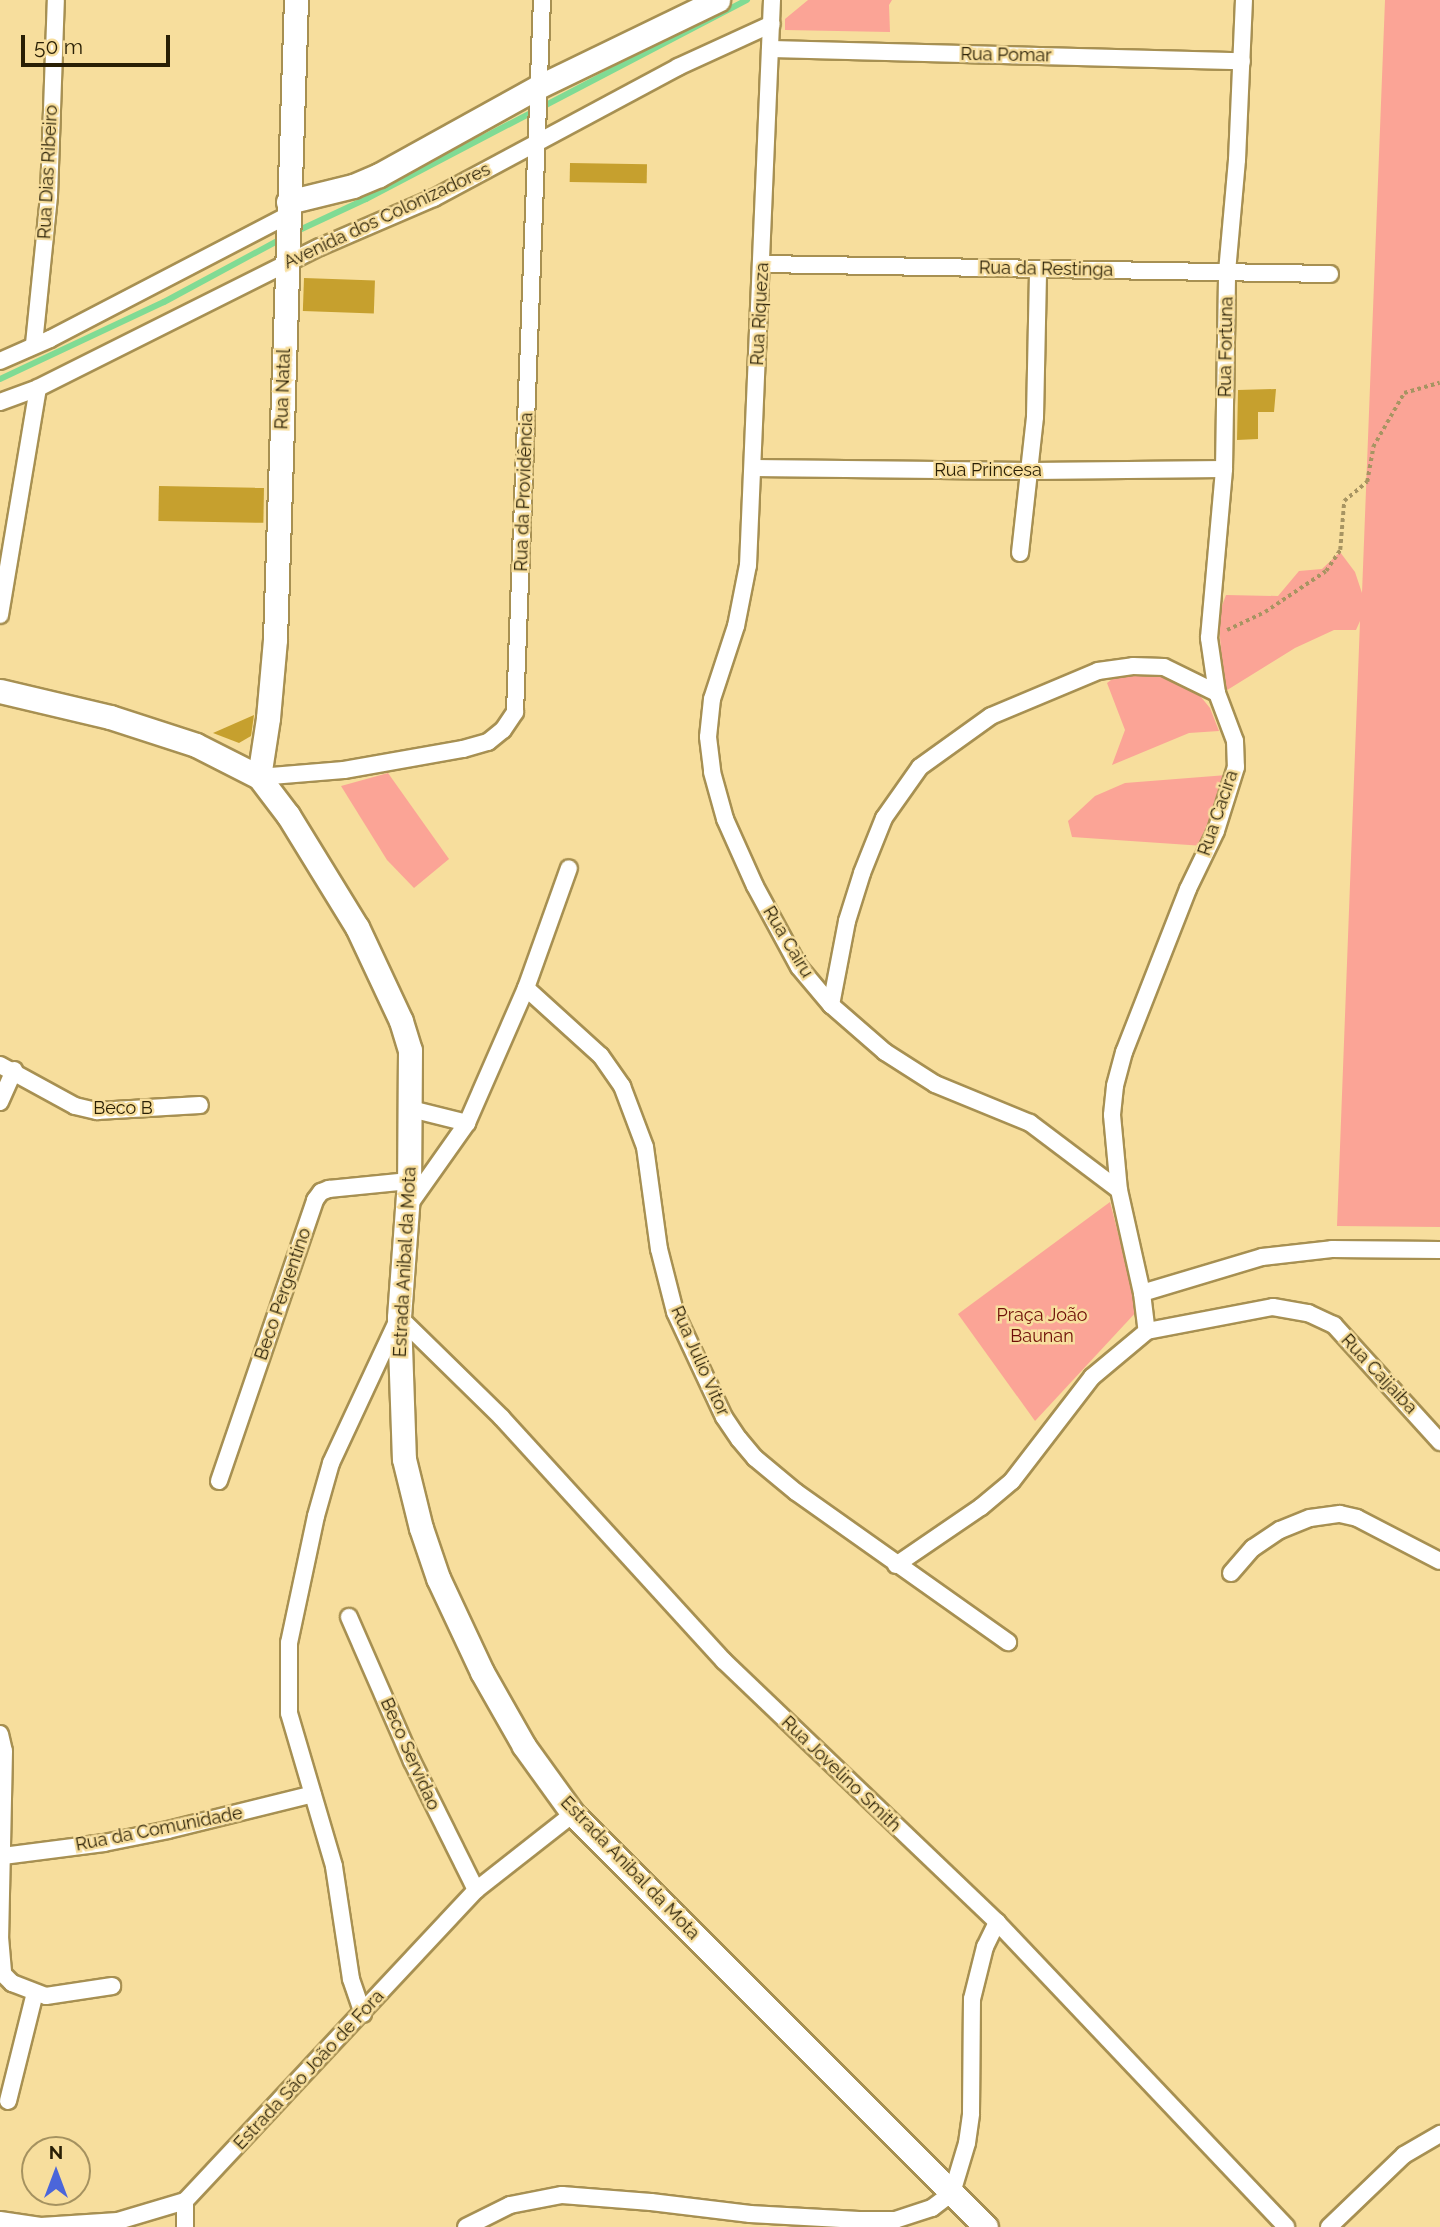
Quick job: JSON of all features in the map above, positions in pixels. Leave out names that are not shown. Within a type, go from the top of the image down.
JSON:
[{"type":"street","name":"Rua Dias Ribeiro","points":[[34,344],[49,196],[55,0]]},
{"type":"street","name":"Rua Natal","points":[[259,777],[268,718],[275,639],[296,0]]},
{"type":"street","name":"Rua da Providência","points":[[259,777],[344,770],[463,749],[488,742],[503,730],[515,712],[542,0]]},
{"type":"street","points":[[0,361],[288,213],[379,175],[718,0]]},
{"type":"street","name":"Rua Riqueza","points":[[736,626],[748,565],[772,0]]},
{"type":"street","name":"Rua Fortuna","points":[[1217,693],[1209,639],[1224,469],[1227,272],[1244,0]]},
{"type":"street","name":"Avenida dos Colonizadores","points":[[0,401],[38,388],[287,258],[434,198],[536,137],[772,24]]},
{"type":"street","name":"Rua Pomar","points":[[770,49],[1242,61]]},
{"type":"street","name":"Rua da Restinga","points":[[762,264],[1330,274]]},
{"type":"street","points":[[1020,553],[1031,471],[1038,268]]},
{"type":"street","points":[[0,615],[38,388]]},
{"type":"street","name":"Rua Princesa","points":[[752,468],[1031,471],[1224,469]]},
{"type":"street","name":"Rua Cairu","points":[[736,626],[712,699],[708,737],[712,772],[725,819],[755,886],[799,967],[831,1005],[886,1052],[934,1084],[1030,1123],[1119,1190]]},
{"type":"street","points":[[831,1005],[847,921],[862,873],[884,818],[920,767],[991,716],[1098,671],[1133,666],[1164,667],[1217,693]]},
{"type":"street","name":"Estrada Anibal da Mota","points":[[0,691],[110,718],[196,745],[259,777],[288,815],[357,927],[401,1021],[410,1050],[409,1181],[399,1317],[404,1458],[421,1528],[438,1578],[498,1703],[524,1746],[573,1814],[986,2227]]},
{"type":"street","name":"Rua Cacira","points":[[1147,1331],[1142,1293],[1119,1190],[1112,1115],[1121,1063],[1188,889],[1216,831],[1236,767],[1235,741],[1217,693]]},
{"type":"street","points":[[406,1210],[467,1123],[526,988],[569,868]]},
{"type":"street","name":"Rua Julio Vitor","points":[[526,988],[601,1056],[622,1086],[645,1147],[659,1249],[676,1312],[724,1417],[755,1458],[895,1565],[1008,1642]]},
{"type":"street","points":[[0,1102],[7,1068]]},
{"type":"street","name":"Beco B","points":[[7,1068],[75,1106],[97,1111],[200,1105]]},
{"type":"street","points":[[411,1109],[467,1123]]},
{"type":"street","name":"Beco Pergentino","points":[[219,1481],[315,1200],[321,1192],[329,1189],[409,1181]]},
{"type":"street","points":[[1142,1293],[1262,1257],[1332,1249],[1440,1250]]},
{"type":"street","name":"Rua Caijaiba","points":[[1147,1331],[1273,1307],[1308,1313],[1334,1325],[1440,1441]]},
{"type":"street","points":[[363,2014],[351,1979],[334,1866],[289,1713],[289,1643],[316,1516],[331,1464],[399,1317]]},
{"type":"street","name":"Rua Jovelino Smith","points":[[399,1317],[502,1418],[724,1661],[997,1922],[1286,2227]]},
{"type":"street","points":[[895,1565],[981,1507],[1012,1481],[1092,1377],[1147,1331]]},
{"type":"street","points":[[1231,1573],[1253,1548],[1280,1530],[1310,1518],[1340,1514],[1357,1518],[1440,1560]]},
{"type":"street","name":"Beco Servidao","points":[[349,1617],[423,1785],[476,1890]]},
{"type":"street","points":[[0,1734],[4,1751],[0,1964],[3,1974],[12,1983],[35,1993],[63,1995],[112,1986]]},
{"type":"street","name":"Rua da Comunidade","points":[[3,1856],[155,1833],[313,1794]]},
{"type":"street","name":"Estrada São João de Fora","points":[[0,2220],[41,2226],[118,2221],[185,2201],[363,2014],[476,1890],[573,1814]]},
{"type":"street","points":[[466,2227],[510,2205],[562,2195],[750,2214],[859,2220],[895,2220],[916,2215],[952,2193],[967,2143],[971,2113],[972,1999],[985,1947],[997,1922]]},
{"type":"street","points":[[8,2101],[35,1993]]},
{"type":"street","points":[[1329,2227],[1404,2155],[1440,2134]]},
{"type":"street","points":[[185,2201],[185,2227]]},
{"type":"path","points":[[1209,639],[1265,612],[1326,571],[1340,550],[1344,501],[1367,482],[1373,447],[1404,393],[1440,383]]},
{"type":"green space","points":[[808,0],[892,0],[889,5],[890,32],[785,30],[785,19]]},
{"type":"green space","points":[[1385,0],[1440,0],[1440,1227],[1337,1226],[1360,621],[1356,630],[1334,630],[1295,648],[1224,692],[1220,637],[1220,611],[1226,595],[1278,596],[1299,571],[1322,569],[1340,552],[1355,572],[1362,593]]},
{"type":"green space","points":[[1164,671],[1196,691],[1210,708],[1219,731],[1189,733],[1112,765],[1125,730],[1107,683],[1122,672]]},
{"type":"green space","points":[[388,773],[449,859],[414,888],[387,860],[341,786]]},
{"type":"green space","points":[[1227,775],[1204,846],[1072,837],[1068,821],[1095,796],[1125,783]]},
{"type":"green space","name":"Praça João Baunan","points":[[1110,1202],[1138,1310],[1035,1421],[958,1314]]},
{"type":"building","points":[[570,163],[647,164],[647,183],[570,182]]},
{"type":"building","points":[[304,278],[375,280],[374,313],[303,311]]},
{"type":"building","points":[[1276,389],[1274,412],[1258,412],[1258,439],[1237,440],[1238,390]]},
{"type":"building","points":[[159,486],[264,488],[263,523],[158,521]]},
{"type":"building","points":[[254,715],[251,736],[239,743],[213,733]]},
{"type":"waterway","points":[[293,233],[366,199],[747,0]]},
{"type":"waterway","points":[[0,379],[164,302],[283,238]]}]
